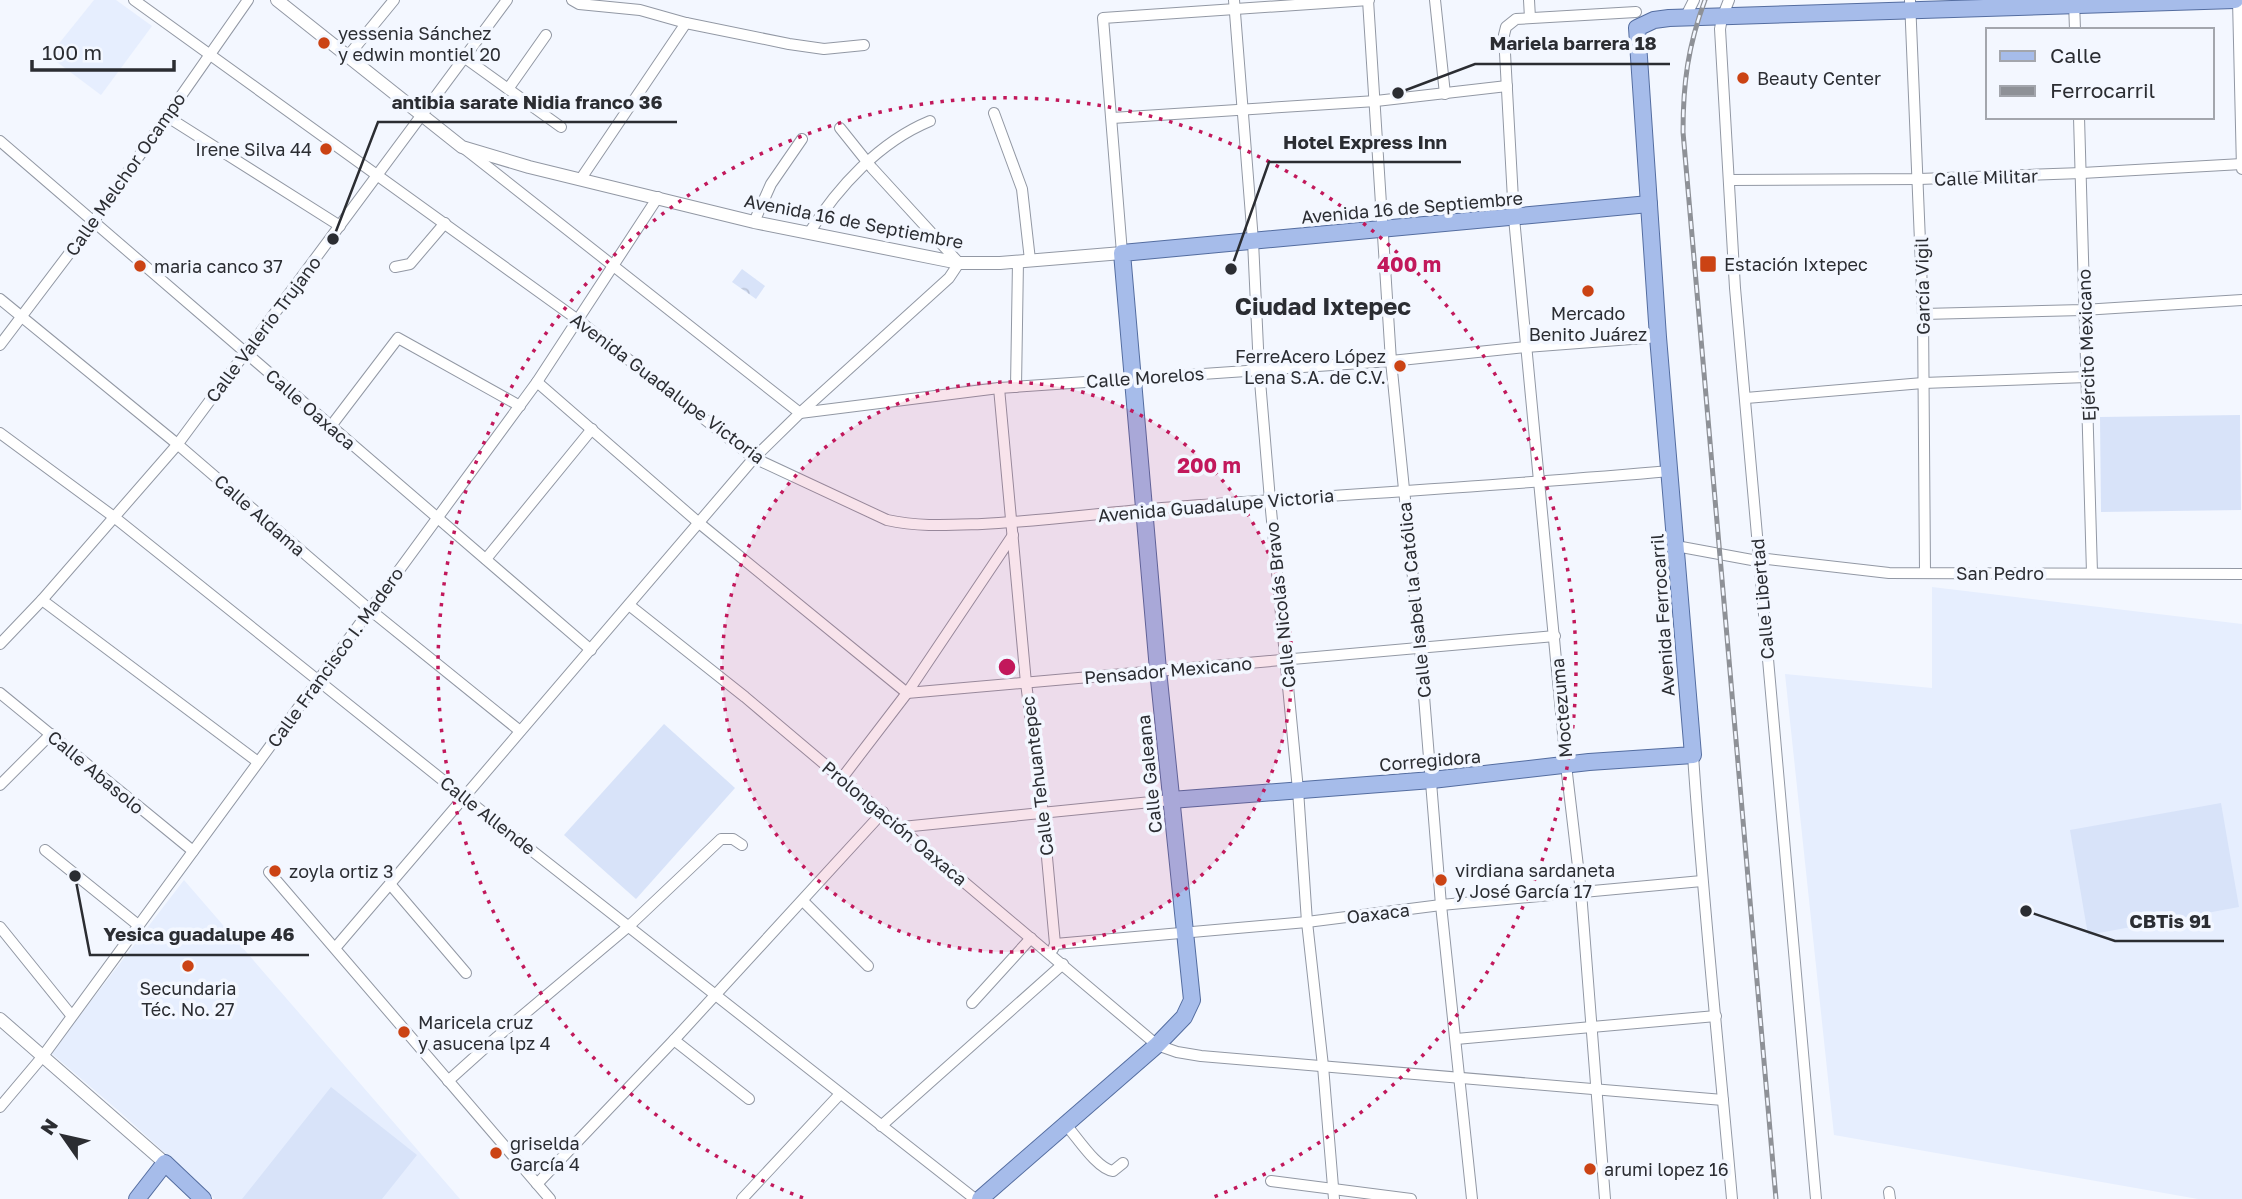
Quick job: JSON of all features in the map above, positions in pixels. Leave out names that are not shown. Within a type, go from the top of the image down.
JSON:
[{"type":"main road","points":[[1636,13],[1660,19],[1721,18],[1910,5],[2237,0]]},
{"type":"main road","name":"Avenida Ferrocarril","points":[[1636,13],[1658,337],[1693,755]]},
{"type":"main road","name":"Avenida 16 de Septiembre","points":[[1122,253],[1650,204]]},
{"type":"main road","name":"Calle Galeana","points":[[978,1199],[1157,1045],[1184,1017],[1192,1000],[1158,670],[1122,253]]},
{"type":"main road","name":"Corregidora","points":[[1171,800],[1432,780],[1566,765],[1693,755]]},
{"type":"main road","points":[[138,1199],[165,1163],[203,1199]]},
{"type":"street","name":"Avenida Guadalupe Victoria","points":[[134,0],[578,320],[754,458],[887,520],[932,526],[1013,522],[1269,500],[1670,471]]},
{"type":"street","name":"Calle Melchor Ocampo","points":[[0,345],[93,222],[248,0]]},
{"type":"street","name":"Avenida 16 de Septiembre","points":[[277,0],[462,147],[580,180],[754,222],[959,263],[1122,253]]},
{"type":"street","points":[[348,56],[394,0]]},
{"type":"street","name":"Calle Valerio Trujano","points":[[0,644],[42,600],[177,444],[340,226],[376,173],[508,0]]},
{"type":"street","points":[[572,0],[579,4],[640,10],[686,23],[789,44],[824,49],[864,45]]},
{"type":"street","points":[[1122,253],[1103,18],[1235,5],[1368,0]]},
{"type":"street","name":"Calle Isabel la Católica","points":[[1368,0],[1391,360],[1420,647],[1441,905],[1472,1199]]},
{"type":"street","points":[[1435,0],[1445,94]]},
{"type":"street","points":[[1529,0],[1530,18],[1636,13]]},
{"type":"street","points":[[1685,18],[1694,0]]},
{"type":"street","name":"Calle Libertad","points":[[1729,0],[1721,18],[1720,29],[1735,288],[1816,1199]]},
{"type":"street","points":[[2237,0],[2242,170]]},
{"type":"street","points":[[2074,3],[2075,28]]},
{"type":"street","name":"Calle Nicolás Bravo","points":[[1235,5],[1254,241],[1259,369],[1269,500],[1298,790],[1307,922],[1323,1066],[1333,1194]]},
{"type":"street","name":"García Vigil","points":[[1910,5],[1923,314],[1926,572]]},
{"type":"street","name":"Moctezuma","points":[[1530,18],[1511,22],[1504,35],[1514,218],[1566,765],[1581,892],[1605,1199]]},
{"type":"street","points":[[580,180],[686,23]]},
{"type":"street","points":[[508,89],[546,35]]},
{"type":"street","points":[[465,58],[561,127]]},
{"type":"street","points":[[1112,118],[1376,101],[1507,86]]},
{"type":"street","points":[[994,113],[1022,189],[1024,261],[1016,387]]},
{"type":"street","points":[[166,116],[340,226]]},
{"type":"street","name":"Ejército Mexicano","points":[[2079,119],[2092,573]]},
{"type":"street","points":[[809,233],[867,162],[905,133],[930,121]]},
{"type":"street","points":[[336,947],[754,458],[949,278],[959,263],[867,162],[840,128]]},
{"type":"street","points":[[754,222],[771,184],[802,139]]},
{"type":"street","name":"Calle Oaxaca","points":[[0,141],[591,650]]},
{"type":"street","points":[[462,147],[800,413]]},
{"type":"street","name":"Calle Militar","points":[[1730,180],[1919,179],[2242,164]]},
{"type":"street","name":"Calle Francisco I. Madero","points":[[0,1107],[43,1056],[520,406],[658,197]]},
{"type":"street","points":[[395,267],[410,264],[444,223]]},
{"type":"street","name":"Calle Aldama","points":[[0,299],[177,444],[369,609],[520,731]]},
{"type":"street","points":[[1923,314],[2083,310],[2242,300]]},
{"type":"street","name":"Calle Morelos","points":[[800,413],[999,388],[1391,360],[1658,337]]},
{"type":"street","points":[[331,426],[398,338],[520,406]]},
{"type":"street","points":[[1746,398],[1923,383],[2087,377]]},
{"type":"street","points":[[537,382],[699,523],[907,693]]},
{"type":"street","name":"Calle Tehuantepec","points":[[999,388],[1026,684],[1043,814],[1053,949]]},
{"type":"street","points":[[486,559],[592,429]]},
{"type":"street","name":"Calle Allende","points":[[0,433],[114,517],[465,798],[840,1094],[978,1199]]},
{"type":"street","points":[[842,778],[907,693],[1013,534]]},
{"type":"street","name":"San Pedro","points":[[1676,547],[1752,560],[1759,558],[1889,573],[2242,574]]},
{"type":"street","points":[[42,600],[258,762]]},
{"type":"street","name":"Prolongación Oaxaca","points":[[629,605],[902,827],[1031,938],[1053,949],[1063,964],[1157,1045]]},
{"type":"street","name":"Pensador Mexicano","points":[[907,693],[1555,636]]},
{"type":"street","name":"Calle Abasolo","points":[[0,693],[193,851]]},
{"type":"street","points":[[0,785],[51,734]]},
{"type":"street","name":"Avenida Ferrocarril","points":[[1693,755],[1731,1199]]},
{"type":"street","points":[[902,827],[1171,800]]},
{"type":"street","points":[[537,1184],[716,995],[883,812]]},
{"type":"street","points":[[448,1082],[496,1037],[629,926],[721,839],[733,839],[742,845]]},
{"type":"street","points":[[45,850],[138,925]]},
{"type":"street","points":[[268,872],[336,947],[550,1199]]},
{"type":"street","name":"Oaxaca","points":[[1053,949],[1441,905],[1702,881]]},
{"type":"street","points":[[390,884],[466,973]]},
{"type":"street","points":[[803,901],[868,966]]},
{"type":"street","points":[[0,927],[71,1015]]},
{"type":"street","points":[[972,1003],[1031,938]]},
{"type":"street","points":[[881,1126],[1063,964]]},
{"type":"street","points":[[1456,1038],[1716,1016]]},
{"type":"street","points":[[0,1019],[165,1163]]},
{"type":"street","points":[[674,1040],[750,1099]]},
{"type":"street","points":[[1157,1045],[1201,1056],[1723,1100]]},
{"type":"street","points":[[742,1199],[840,1094]]},
{"type":"street","points":[[1066,1125],[1095,1160],[1107,1170],[1113,1171],[1123,1163]]},
{"type":"street","points":[[1271,1181],[1333,1194],[1411,1199]]},
{"type":"shaded area","points":[[94,0],[116,0],[152,26],[101,95],[49,56]]},
{"type":"shaded area","points":[[1932,587],[2242,624],[2242,1199],[2198,1199],[1834,1135],[1785,674],[1932,688]]},
{"type":"shaded area","name":"Secundaria Téc. No. 27","points":[[184,880],[460,1199],[215,1199],[51,1053]]},
{"type":"green space","points":[[742,269],[765,286],[756,299],[732,282]]},
{"type":"green space","points":[[2240,415],[2241,510],[2101,512],[2100,417]]},
{"type":"green space","points":[[664,724],[735,788],[636,899],[564,835]]},
{"type":"green space","points":[[2221,803],[2239,907],[2088,935],[2070,830]]},
{"type":"green space","points":[[331,1087],[417,1155],[382,1199],[242,1199]]},
{"type":"railway","points":[[1705,0],[1694,33],[1688,65],[1683,132],[1776,1199]]},
{"type":"place","name":"yessenia Sánchez y edwin montiel 20","points":[[324,43]]},
{"type":"place","name":"Beauty Center","points":[[1743,78]]},
{"type":"place","name":"Mariela barrera 18","points":[[1398,93]]},
{"type":"place","name":"Irene Silva 44","points":[[326,149]]},
{"type":"place","name":"antibia sarate Nidia franco 36","points":[[333,239]]},
{"type":"place","name":"Estación Ixtepec","points":[[1708,264]]},
{"type":"place","name":"maria canco 37","points":[[140,266]]},
{"type":"place","name":"Hotel Express Inn","points":[[1231,269]]},
{"type":"place","name":"Mercado Benito Juárez","points":[[1588,291]]},
{"type":"place","name":"FerreAcero López Lena S.A. de C.V.","points":[[1400,366]]},
{"type":"place","name":"zoyla ortiz 3","points":[[275,871]]},
{"type":"place","name":"Yesica guadalupe 46","points":[[75,876]]},
{"type":"place","name":"virdiana sardaneta y José García 17","points":[[1441,880]]},
{"type":"place","name":"CBTis 91","points":[[2026,911]]},
{"type":"place","name":"Secundaria Téc. No. 27","points":[[188,966]]},
{"type":"place","name":"Maricela cruz y asucena lpz 4","points":[[404,1032]]},
{"type":"place","name":"griselda García 4","points":[[496,1153]]},
{"type":"place","name":"arumi lopez 16","points":[[1590,1169]]},
{"type":"district","name":"Ciudad Ixtepec","points":[[1323,305]]}]
